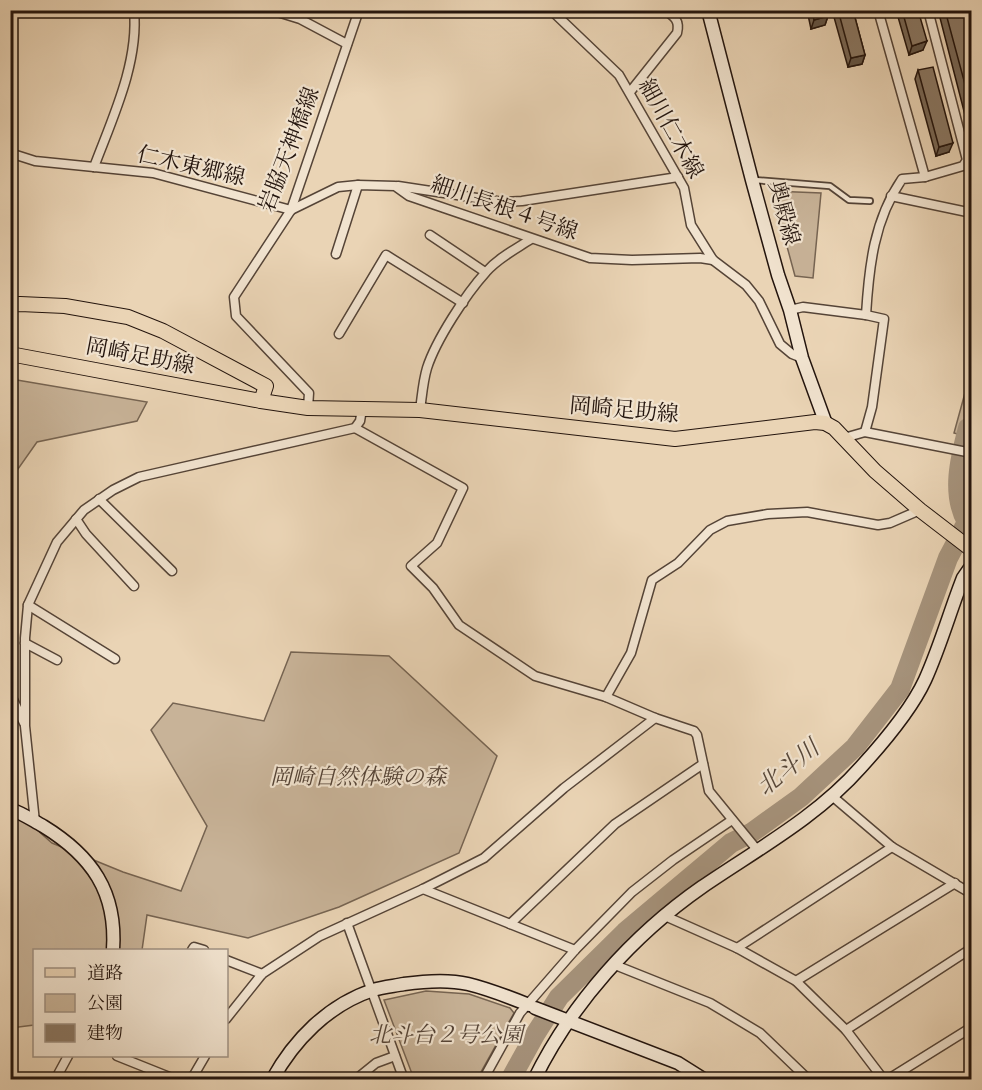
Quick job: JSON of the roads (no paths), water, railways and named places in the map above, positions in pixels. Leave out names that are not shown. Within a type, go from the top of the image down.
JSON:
[{"type":"main road","name":"岡崎足助線","points":[[10,305],[65,306],[128,317],[163,331],[266,386],[261,401]]},
{"type":"main road","name":"岡崎足助線","points":[[10,354],[309,408],[420,410],[675,439],[815,422],[826,424]]},
{"type":"main road","points":[[826,424],[834,428],[875,471],[920,510],[965,543]]},
{"type":"street","points":[[94,167],[121,96],[136,26],[134,10]]},
{"type":"street","points":[[271,10],[300,19],[347,44]]},
{"type":"street","name":"岩脇天神橋線","points":[[309,408],[309,393],[236,316],[234,297],[291,210],[321,128],[359,10]]},
{"type":"street","name":"細川仁木線","points":[[551,10],[619,75],[684,188],[691,225],[713,260],[746,285],[759,301],[780,344],[792,354],[802,358]]},
{"type":"street","points":[[630,92],[677,33],[679,25],[676,19],[665,10]]},
{"type":"street","name":"奥殿線","points":[[708,10],[778,275],[790,310],[802,358],[826,424]]},
{"type":"street","points":[[878,10],[925,177]]},
{"type":"street","points":[[866,315],[868,270],[878,228],[891,196],[902,179],[925,177],[963,166],[967,160],[928,10]]},
{"type":"street","name":"仁木東郷線","points":[[10,153],[35,161],[153,173],[291,210]]},
{"type":"street","points":[[395,186],[503,202],[678,177]]},
{"type":"street","points":[[336,254],[358,185]]},
{"type":"street","name":"細川長根４号線","points":[[291,210],[338,187],[395,186],[409,196],[531,239],[599,259],[700,258],[713,260]]},
{"type":"street","points":[[891,196],[972,213]]},
{"type":"street","points":[[430,235],[485,273]]},
{"type":"street","points":[[420,410],[427,369],[437,346],[463,303],[495,263],[531,239]]},
{"type":"street","points":[[339,334],[386,255],[463,303]]},
{"type":"street","points":[[790,310],[803,307],[882,318],[885,323],[872,407],[865,432]]},
{"type":"street","points":[[35,822],[25,726],[26,614],[57,542],[84,510],[139,477],[355,428],[360,421],[362,409]]},
{"type":"street","points":[[355,428],[463,488],[437,543],[411,566],[433,588],[459,625],[535,676],[606,697],[655,718],[694,731],[697,735],[710,791],[756,848]]},
{"type":"street","points":[[844,438],[865,432],[972,453]]},
{"type":"street","points":[[99,499],[172,571]]},
{"type":"street","points":[[606,697],[631,653],[652,580],[678,563],[710,530],[727,521],[768,514],[807,512],[878,525],[890,523],[920,510]]},
{"type":"street","points":[[76,519],[93,542],[134,586]]},
{"type":"street","points":[[549,1080],[535,1077],[564,1019],[615,964],[666,916],[756,848],[832,796],[860,769],[892,730],[924,681],[963,578],[972,565]]},
{"type":"street","points":[[28,605],[116,659]]},
{"type":"street","points":[[25,644],[57,660]]},
{"type":"street","points":[[10,693],[25,726]]},
{"type":"street","points":[[228,1018],[262,975],[305,945],[484,858],[564,788],[655,718]]},
{"type":"street","points":[[510,924],[615,824],[703,764]]},
{"type":"street","points":[[832,796],[892,847],[972,894]]},
{"type":"street","points":[[10,809],[35,822],[75,849],[99,877],[107,893],[113,914],[113,949]]},
{"type":"street","points":[[483,1080],[520,1013],[532,1006],[575,950],[632,892],[672,860],[735,824]]},
{"type":"street","points":[[737,948],[892,847]]},
{"type":"street","points":[[796,981],[955,883]]},
{"type":"street","points":[[423,889],[575,950]]},
{"type":"street","points":[[666,916],[737,948],[796,981],[846,1030],[886,1080],[972,1027]]},
{"type":"street","points":[[347,923],[404,1080]]},
{"type":"street","points":[[846,1030],[972,948]]},
{"type":"street","points":[[228,961],[262,975]]},
{"type":"street","points":[[615,964],[710,1004],[760,1033],[809,1080]]},
{"type":"street","points":[[272,1080],[279,1067],[309,1030],[338,1008],[373,990],[423,982],[452,981],[487,989],[678,1063],[705,1080]]},
{"type":"street","points":[[355,1080],[376,1063],[395,1056]]},
{"type":"street","points":[[55,1080],[67,1057]]},
{"type":"street","points":[[191,1080],[204,1057]]},
{"type":"street","points":[[132,1058],[177,1080]]},
{"type":"lane","points":[[752,180],[830,186],[849,200],[870,201]]},
{"type":"waterway","name":"北斗川","points":[[510,1080],[559,997],[625,932],[731,843],[751,833],[801,797],[855,747],[900,689],[948,558],[967,522],[959,500],[958,476],[968,428],[972,426]]},
{"type":"park label","name":"岡崎自然体験の森","points":[[358,778]]},
{"type":"park label","name":"北斗台２号公園","points":[[446,1036]]}]
